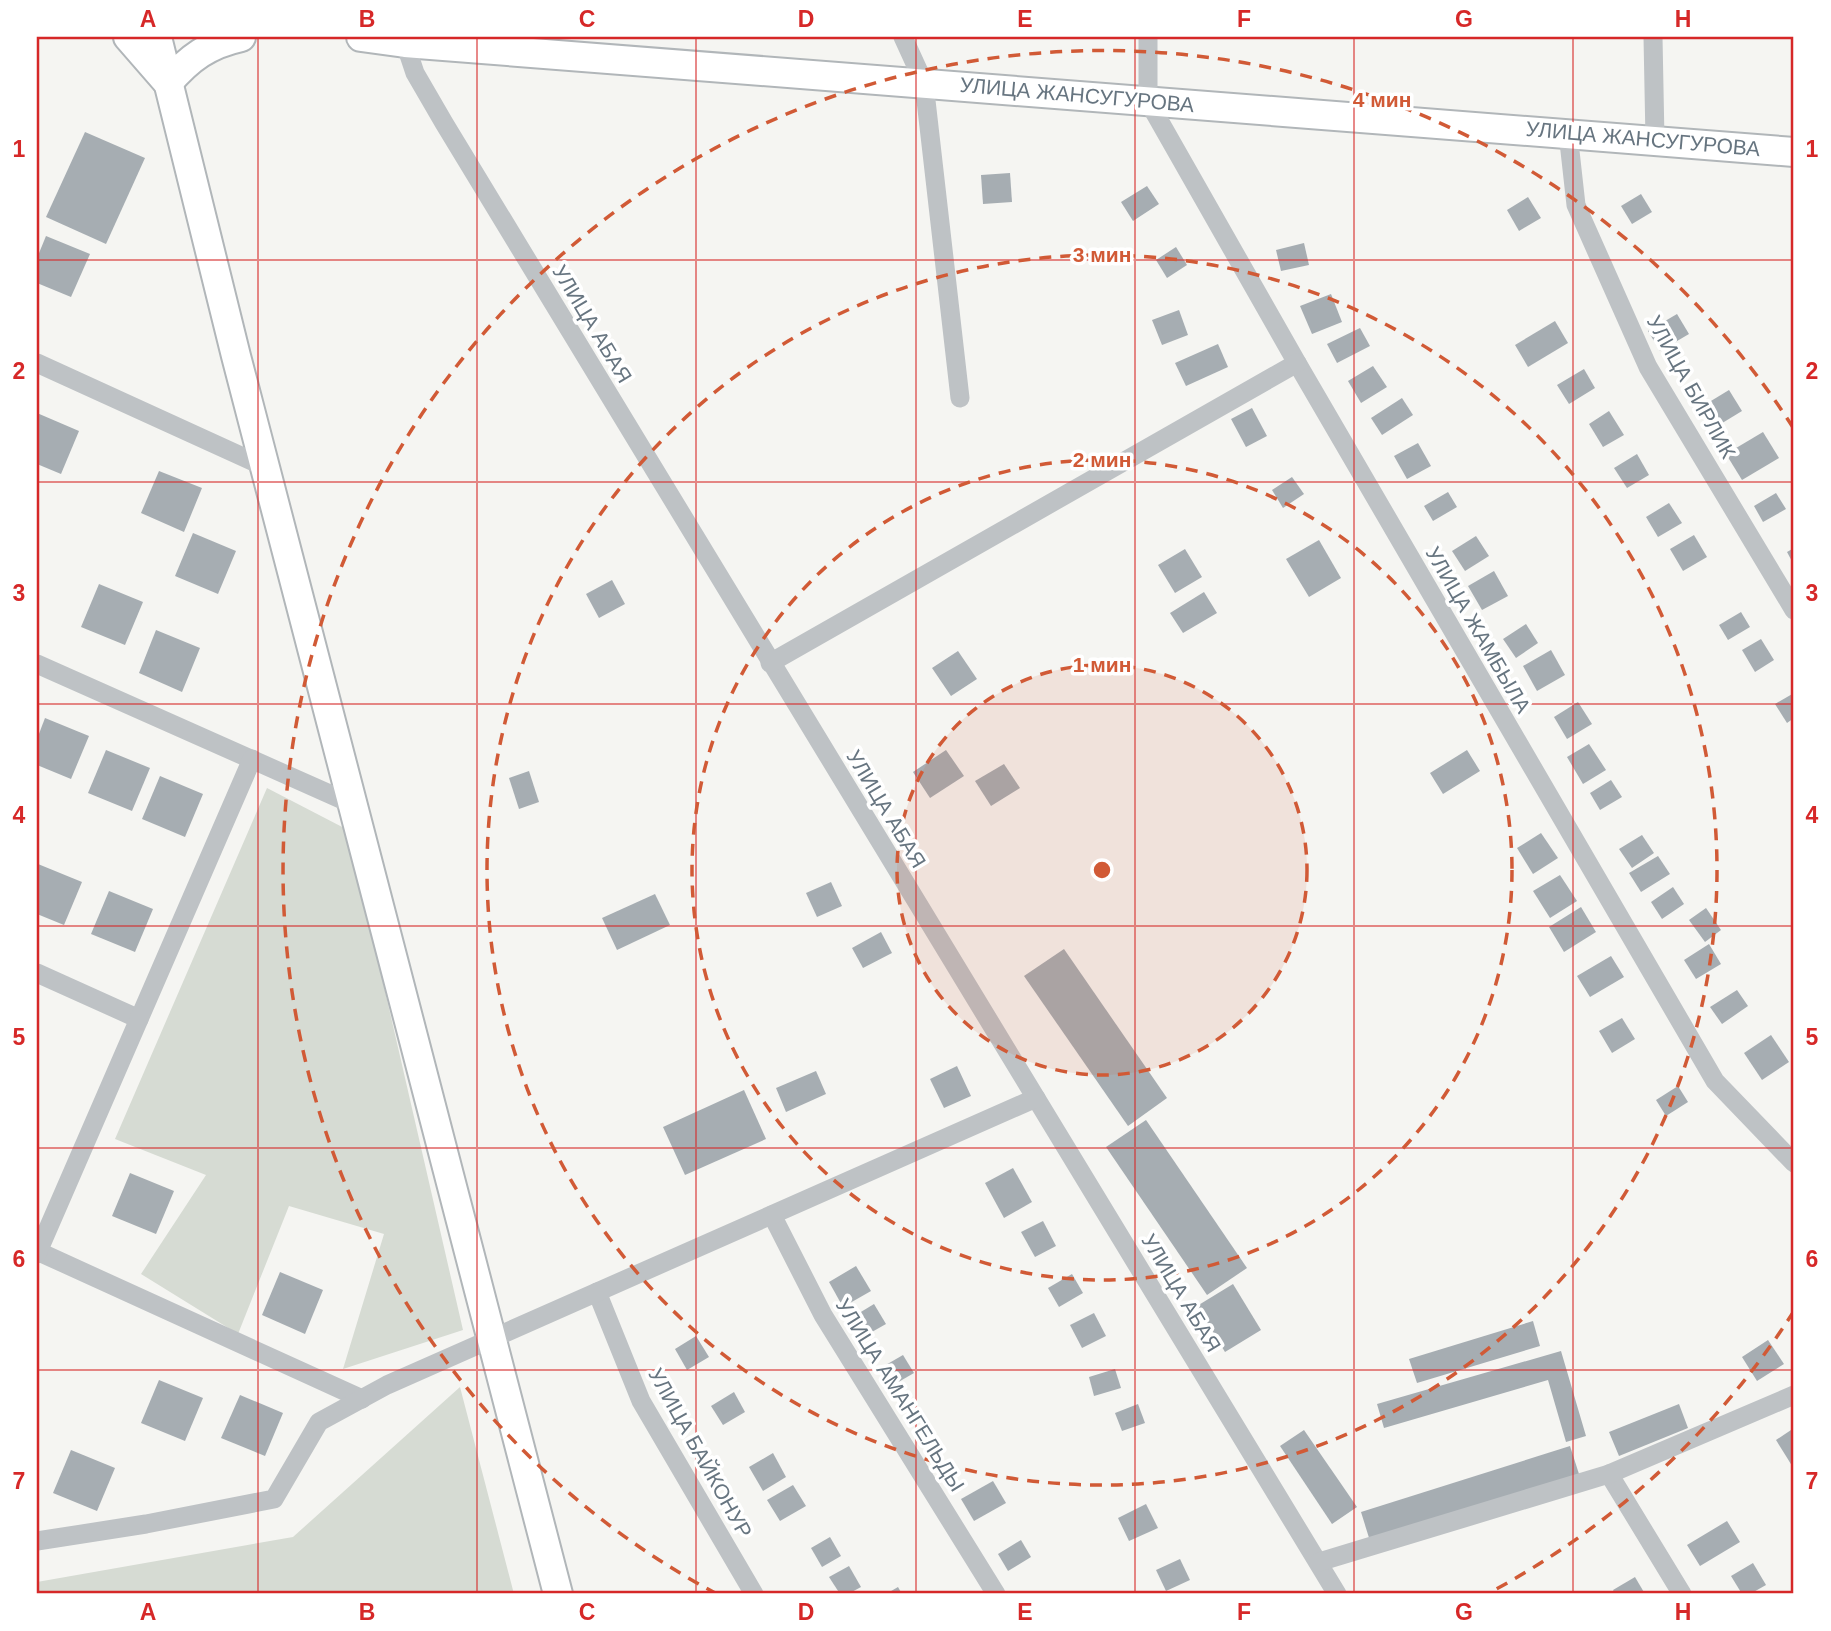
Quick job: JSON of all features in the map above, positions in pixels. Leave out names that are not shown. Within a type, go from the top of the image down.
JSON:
[{"type":"main road","points":[[128,37],[168,83]]},
{"type":"main road","points":[[157,37],[265,467],[558,1594]]},
{"type":"main road","points":[[168,83],[186,62],[205,48],[241,37]]},
{"type":"main road","name":"УЛИЦА ЖАНСУГУРОВА","points":[[361,37],[405,43],[1794,152]]},
{"type":"street","points":[[903,37],[924,83],[960,398]]},
{"type":"street","points":[[1148,37],[1148,101]]},
{"type":"street","points":[[1653,37],[1655,140]]},
{"type":"street","name":"УЛИЦА АБАЯ","points":[[405,43],[415,73],[444,123],[1337,1594]]},
{"type":"street","name":"УЛИЦА ЖАМБЫЛА","points":[[1148,101],[1297,363],[1715,1081],[1794,1163]]},
{"type":"street","name":"УЛИЦА БИРЛИК","points":[[1569,133],[1576,205],[1648,367],[1794,611]]},
{"type":"street","points":[[37,363],[265,467]]},
{"type":"street","points":[[770,663],[1297,363]]},
{"type":"street","points":[[37,664],[352,804]]},
{"type":"street","points":[[252,760],[37,1253],[362,1399]]},
{"type":"street","points":[[37,973],[139,1019]]},
{"type":"street","points":[[38,1540],[146,1524],[274,1499],[319,1422],[387,1385],[1035,1098]]},
{"type":"street","name":"УЛИЦА АМАНГЕЛЬДЫ","points":[[772,1214],[823,1315],[996,1594]]},
{"type":"street","name":"УЛИЦА БАЙКОНУР","points":[[597,1292],[641,1401],[754,1594]]},
{"type":"street","points":[[1319,1562],[1609,1474],[1794,1395]]},
{"type":"street","points":[[1609,1474],[1682,1594]]},
{"type":"shaded area","points":[[267,788],[348,830],[463,1330],[343,1369],[384,1234],[289,1206],[238,1334],[141,1274],[206,1175],[115,1139]]},
{"type":"shaded area","points":[[460,1387],[514,1594],[37,1594],[37,1582],[293,1537]]},
{"type":"building","points":[[85,132],[145,158],[106,244],[46,217]]},
{"type":"building","points":[[1010,173],[1012,202],[983,204],[981,175]]},
{"type":"building","points":[[1147,186],[1159,204],[1133,221],[1121,202]]},
{"type":"building","points":[[1641,194],[1652,212],[1632,224],[1621,206]]},
{"type":"building","points":[[1528,197],[1541,218],[1519,231],[1507,210]]},
{"type":"building","points":[[46,236],[90,254],[71,297],[37,283],[37,258]]},
{"type":"building","points":[[1304,243],[1309,265],[1281,271],[1276,250]]},
{"type":"building","points":[[1176,247],[1187,265],[1167,278],[1156,260]]},
{"type":"building","points":[[1331,294],[1342,322],[1312,334],[1300,306]]},
{"type":"building","points":[[1179,310],[1188,335],[1162,345],[1152,320]]},
{"type":"building","points":[[1677,314],[1689,334],[1660,351],[1648,331]]},
{"type":"building","points":[[1555,321],[1568,343],[1528,367],[1515,345]]},
{"type":"building","points":[[1360,328],[1370,346],[1337,363],[1327,344]]},
{"type":"building","points":[[1218,344],[1228,367],[1186,386],[1175,363]]},
{"type":"building","points":[[1373,366],[1387,387],[1361,403],[1348,381]]},
{"type":"building","points":[[1584,369],[1595,388],[1569,404],[1557,385]]},
{"type":"building","points":[[1729,390],[1742,411],[1719,425],[1706,404]]},
{"type":"building","points":[[1402,398],[1413,415],[1382,435],[1371,418]]},
{"type":"building","points":[[1252,408],[1267,436],[1246,447],[1231,419]]},
{"type":"building","points":[[1609,411],[1624,435],[1603,447],[1589,424]]},
{"type":"building","points":[[37,413],[79,431],[61,474],[37,464]]},
{"type":"building","points":[[1763,432],[1779,458],[1742,480],[1726,454]]},
{"type":"building","points":[[1418,443],[1431,466],[1407,479],[1394,456]]},
{"type":"building","points":[[1637,454],[1649,475],[1627,488],[1614,468]]},
{"type":"building","points":[[159,471],[202,488],[184,532],[141,513]]},
{"type":"building","points":[[1292,477],[1304,494],[1283,508],[1272,490]]},
{"type":"building","points":[[1448,492],[1457,507],[1433,521],[1424,506]]},
{"type":"building","points":[[1776,493],[1786,509],[1763,522],[1754,506]]},
{"type":"building","points":[[1669,503],[1682,523],[1658,537],[1646,517]]},
{"type":"building","points":[[193,533],[236,551],[218,594],[175,576]]},
{"type":"building","points":[[1694,535],[1707,557],[1683,571],[1670,549]]},
{"type":"building","points":[[1476,536],[1489,556],[1465,571],[1452,551]]},
{"type":"building","points":[[1319,540],[1341,578],[1309,597],[1286,559]]},
{"type":"building","points":[[1794,548],[1794,565],[1787,552]]},
{"type":"building","points":[[1185,549],[1202,577],[1175,593],[1158,565]]},
{"type":"building","points":[[1494,571],[1508,596],[1482,610],[1468,586]]},
{"type":"building","points":[[612,580],[625,604],[599,618],[586,594]]},
{"type":"building","points":[[99,584],[143,602],[125,645],[81,627]]},
{"type":"building","points":[[1204,592],[1217,613],[1183,633],[1170,613]]},
{"type":"building","points":[[1741,612],[1750,627],[1728,640],[1719,625]]},
{"type":"building","points":[[1526,624],[1538,643],[1516,658],[1503,639]]},
{"type":"building","points":[[156,630],[200,648],[182,692],[139,673]]},
{"type":"building","points":[[1761,639],[1774,660],[1755,672],[1742,650]]},
{"type":"building","points":[[1551,650],[1565,675],[1537,691],[1523,666]]},
{"type":"building","points":[[958,651],[977,679],[951,696],[932,668]]},
{"type":"building","points":[[1794,693],[1794,718],[1787,723],[1775,704]]},
{"type":"building","points":[[1578,702],[1592,724],[1567,739],[1554,717]]},
{"type":"building","points":[[45,718],[89,736],[71,779],[37,765],[37,739]]},
{"type":"building","points":[[1589,744],[1606,770],[1583,784],[1567,757]]},
{"type":"building","points":[[106,750],[150,768],[132,811],[88,793]]},
{"type":"building","points":[[946,750],[964,776],[930,798],[913,772]]},
{"type":"building","points":[[1467,750],[1480,771],[1443,794],[1430,773]]},
{"type":"building","points":[[1004,764],[1020,788],[991,806],[975,781]]},
{"type":"building","points":[[529,771],[539,802],[519,809],[509,778]]},
{"type":"building","points":[[160,776],[203,794],[185,837],[142,819]]},
{"type":"building","points":[[1611,780],[1622,797],[1600,810],[1590,793]]},
{"type":"building","points":[[1541,833],[1558,858],[1533,874],[1517,848]]},
{"type":"building","points":[[1642,835],[1654,853],[1632,868],[1619,849]]},
{"type":"building","points":[[1658,856],[1670,874],[1641,892],[1629,873]]},
{"type":"building","points":[[38,864],[82,882],[64,925],[37,914]]},
{"type":"building","points":[[1560,875],[1577,901],[1550,918],[1533,891]]},
{"type":"building","points":[[831,882],[842,906],[817,917],[806,893]]},
{"type":"building","points":[[1673,887],[1684,904],[1662,919],[1651,902]]},
{"type":"building","points":[[109,891],[153,909],[135,952],[91,934]]},
{"type":"building","points":[[655,894],[670,925],[617,950],[602,918]]},
{"type":"building","points":[[1581,907],[1596,932],[1564,952],[1549,927]]},
{"type":"building","points":[[1706,908],[1721,930],[1705,942],[1689,920]]},
{"type":"building","points":[[881,932],[892,953],[863,968],[852,948]]},
{"type":"building","points":[[1709,944],[1721,964],[1696,979],[1684,960]]},
{"type":"building","points":[[1064,949],[1167,1098],[1128,1126],[1024,976]]},
{"type":"building","points":[[1611,956],[1624,977],[1590,997],[1577,976]]},
{"type":"building","points":[[1737,990],[1748,1006],[1722,1024],[1710,1007]]},
{"type":"building","points":[[1622,1018],[1635,1039],[1612,1053],[1599,1031]]},
{"type":"building","points":[[1771,1035],[1789,1062],[1762,1080],[1744,1053]]},
{"type":"building","points":[[957,1066],[971,1096],[944,1108],[930,1079]]},
{"type":"building","points":[[816,1071],[826,1094],[786,1112],[776,1088]]},
{"type":"building","points":[[1678,1086],[1688,1102],[1666,1116],[1656,1100]]},
{"type":"building","points":[[744,1090],[766,1139],[685,1175],[663,1127]]},
{"type":"building","points":[[1146,1120],[1247,1268],[1207,1295],[1106,1147]]},
{"type":"building","points":[[1013,1168],[1032,1202],[1004,1218],[985,1183]]},
{"type":"building","points":[[130,1173],[174,1191],[156,1234],[112,1216]]},
{"type":"building","points":[[1043,1221],[1056,1246],[1035,1257],[1021,1232]]},
{"type":"building","points":[[856,1266],[871,1291],[843,1307],[829,1282]]},
{"type":"building","points":[[280,1272],[323,1290],[305,1334],[262,1315]]},
{"type":"building","points":[[1072,1274],[1083,1293],[1059,1307],[1048,1288]]},
{"type":"building","points":[[1233,1284],[1261,1330],[1225,1352],[1197,1306]]},
{"type":"building","points":[[874,1304],[886,1324],[863,1337],[851,1318]]},
{"type":"building","points":[[1094,1313],[1106,1336],[1082,1348],[1070,1325]]},
{"type":"building","points":[[1533,1321],[1540,1346],[1417,1383],[1409,1359]]},
{"type":"building","points":[[696,1336],[709,1357],[687,1370],[675,1349]]},
{"type":"building","points":[[1768,1340],[1784,1364],[1757,1381],[1742,1357]]},
{"type":"building","points":[[1561,1351],[1586,1436],[1566,1442],[1548,1380],[1384,1428],[1377,1404]]},
{"type":"building","points":[[903,1355],[914,1373],[895,1384],[884,1366]]},
{"type":"building","points":[[1115,1369],[1121,1388],[1094,1396],[1089,1377]]},
{"type":"building","points":[[159,1380],[203,1398],[185,1441],[141,1423]]},
{"type":"building","points":[[734,1392],[745,1412],[723,1425],[711,1406]]},
{"type":"building","points":[[240,1395],[283,1413],[265,1456],[221,1438]]},
{"type":"building","points":[[1138,1404],[1145,1423],[1122,1431],[1115,1413]]},
{"type":"building","points":[[1679,1404],[1688,1428],[1619,1456],[1609,1432]]},
{"type":"building","points":[[1794,1428],[1794,1469],[1776,1440]]},
{"type":"building","points":[[1304,1430],[1357,1507],[1332,1524],[1280,1446]]},
{"type":"building","points":[[1570,1446],[1579,1474],[1370,1541],[1361,1512]]},
{"type":"building","points":[[71,1450],[115,1468],[97,1511],[53,1493]]},
{"type":"building","points":[[773,1453],[786,1477],[763,1491],[749,1467]]},
{"type":"building","points":[[993,1481],[1006,1503],[974,1521],[961,1499]]},
{"type":"building","points":[[793,1485],[806,1506],[780,1521],[767,1500]]},
{"type":"building","points":[[1146,1504],[1158,1528],[1129,1541],[1118,1518]]},
{"type":"building","points":[[1727,1521],[1740,1542],[1700,1566],[1687,1545]]},
{"type":"building","points":[[830,1537],[841,1556],[822,1567],[811,1548]]},
{"type":"building","points":[[1021,1540],[1031,1557],[1008,1571],[998,1554]]},
{"type":"building","points":[[1180,1559],[1190,1580],[1166,1591],[1156,1570]]},
{"type":"building","points":[[1753,1563],[1766,1585],[1750,1594],[1742,1594],[1731,1576]]},
{"type":"building","points":[[849,1566],[861,1587],[848,1594],[840,1594],[829,1577]]},
{"type":"building","points":[[1635,1577],[1645,1594],[1615,1594],[1613,1590]]},
{"type":"building","points":[[898,1587],[902,1594],[886,1594]]}]
